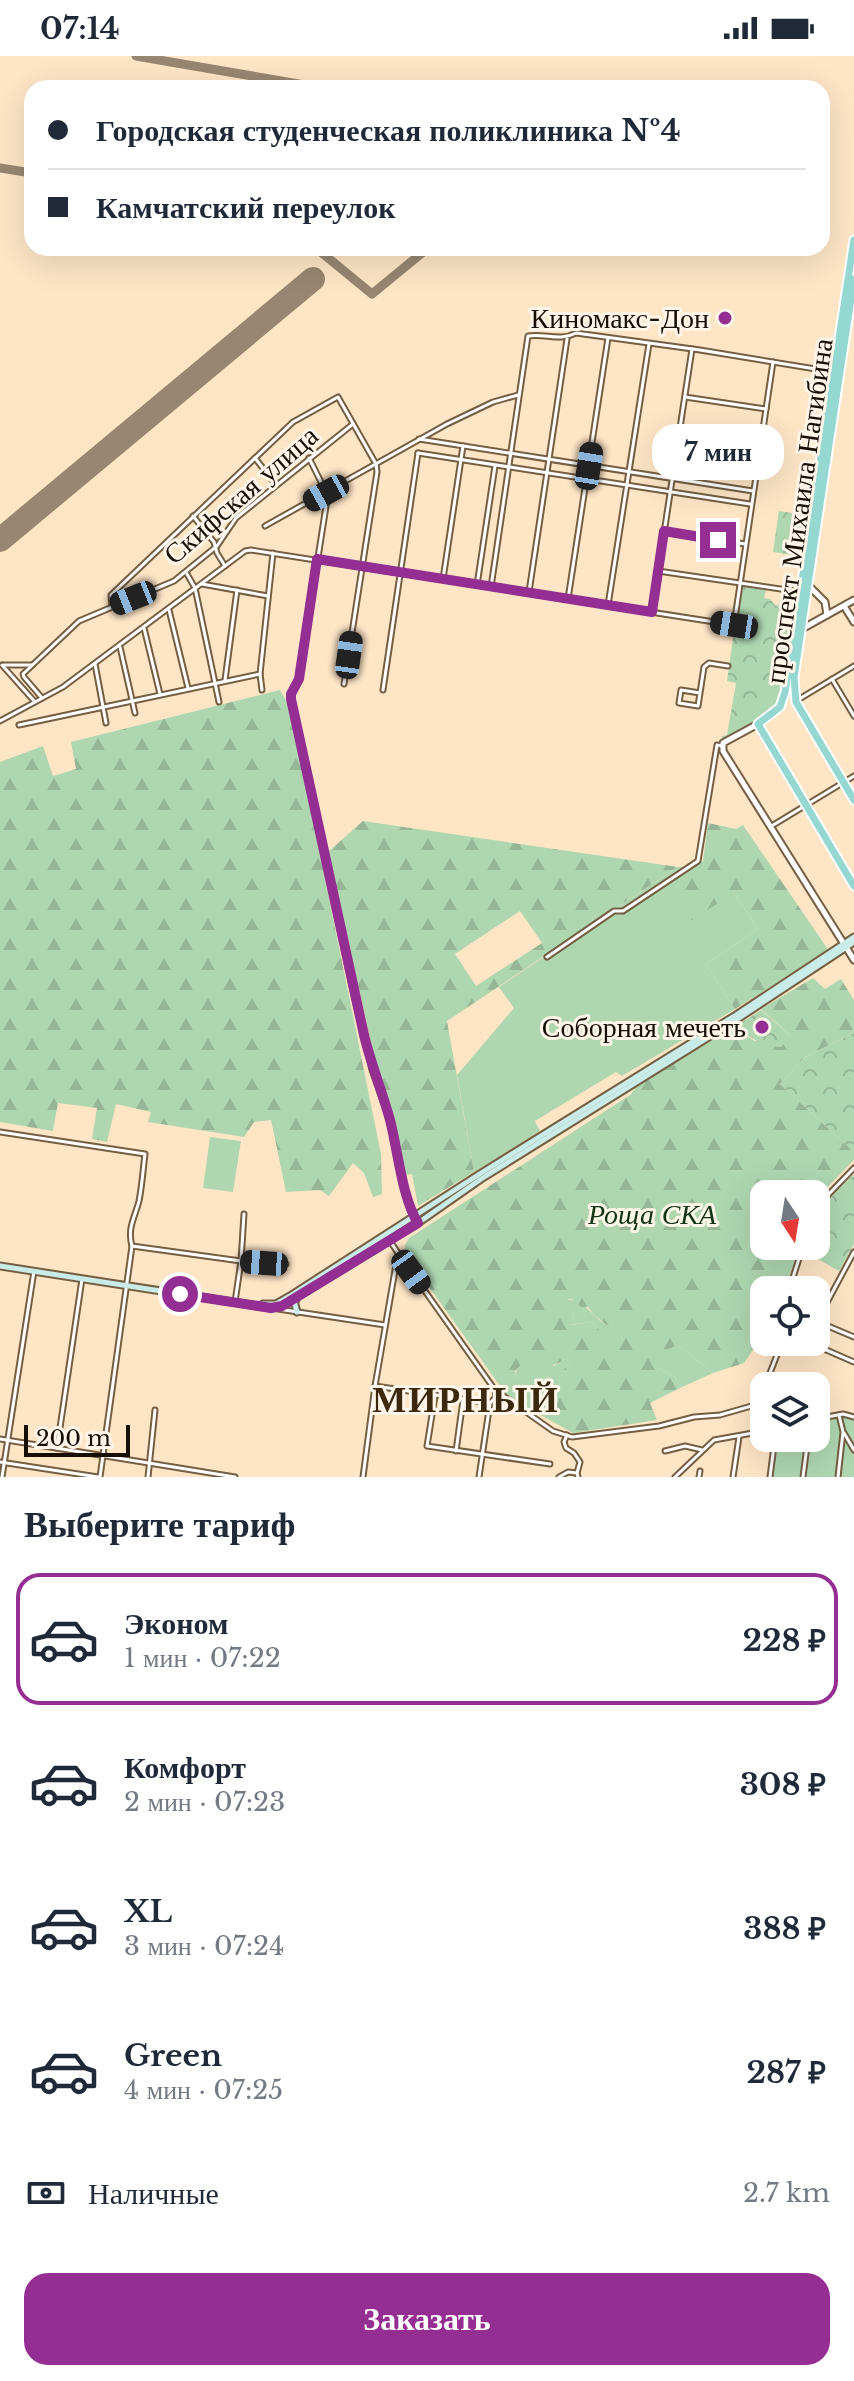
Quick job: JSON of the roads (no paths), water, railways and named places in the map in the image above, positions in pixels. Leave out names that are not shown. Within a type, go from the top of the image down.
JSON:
[{"type":"main road","name":"проспект Михаила Нагибина","points":[[796,702],[794,677],[803,596],[854,240]]},
{"type":"main road","name":"проспект Михаила Нагибина","points":[[758,724],[780,707],[785,692],[854,279]]},
{"type":"main road","points":[[796,702],[854,800]]},
{"type":"main road","points":[[758,724],[854,886]]},
{"type":"main road","points":[[250,1304],[280,1302],[414,1216],[733,1022],[854,939]]},
{"type":"main road","points":[[0,1266],[271,1308],[282,1306],[418,1223],[479,1177]]},
{"type":"main road","points":[[414,1216],[418,1223]]},
{"type":"main road","points":[[353,1254],[358,1261]]},
{"type":"main road","points":[[296,1300],[297,1312]]},
{"type":"street","points":[[491,587],[528,336],[567,339],[576,333],[834,372]]},
{"type":"street","points":[[568,599],[608,338]]},
{"type":"street","points":[[529,593],[567,339]]},
{"type":"street","points":[[608,605],[649,344]]},
{"type":"street","points":[[652,612],[692,349]]},
{"type":"street","points":[[0,721],[63,687],[245,551],[317,559],[734,625],[773,362]]},
{"type":"street","points":[[265,526],[419,439],[493,402],[518,395]]},
{"type":"street","points":[[112,607],[111,595],[255,458],[297,419],[338,397],[376,464],[377,472],[344,684]]},
{"type":"street","points":[[685,397],[766,409]]},
{"type":"street","name":"Скифская улица","points":[[32,665],[79,621],[186,573],[217,546],[236,518],[353,424]]},
{"type":"street","points":[[678,438],[760,451]]},
{"type":"street","points":[[419,439],[753,491]]},
{"type":"street","points":[[383,690],[418,453],[413,443]]},
{"type":"street","points":[[443,579],[463,446]]},
{"type":"street","points":[[418,453],[751,504]]},
{"type":"street","points":[[255,458],[276,485]]},
{"type":"street","points":[[309,458],[327,500],[299,679],[291,699],[353,991],[414,1216]]},
{"type":"street","points":[[477,585],[496,465]]},
{"type":"street","points":[[193,516],[217,546],[217,553],[225,566]]},
{"type":"street","points":[[664,531],[745,544]]},
{"type":"street","points":[[262,690],[260,674],[273,553]]},
{"type":"street","points":[[658,571],[803,596],[816,594]]},
{"type":"street","points":[[186,573],[195,588],[219,702]]},
{"type":"street","points":[[202,584],[268,596]]},
{"type":"street","points":[[225,680],[237,590]]},
{"type":"street","points":[[803,596],[816,594]]},
{"type":"street","points":[[816,594],[825,602],[844,606],[854,622]]},
{"type":"street","points":[[800,630],[854,600]]},
{"type":"street","points":[[825,602],[826,616]]},
{"type":"street","points":[[169,608],[188,688]]},
{"type":"street","points":[[803,615],[816,622]]},
{"type":"street","points":[[144,627],[160,694]]},
{"type":"street","points":[[120,645],[135,713]]},
{"type":"street","points":[[95,663],[106,723]]},
{"type":"street","points":[[700,693],[681,690],[679,703],[698,706],[700,693],[704,667],[709,663],[728,666]]},
{"type":"street","points":[[1,666],[32,665]]},
{"type":"street","points":[[32,665],[23,674],[42,698]]},
{"type":"street","points":[[1,666],[35,702]]},
{"type":"street","points":[[796,702],[854,666]]},
{"type":"street","points":[[19,725],[260,674]]},
{"type":"street","points":[[832,679],[854,716]]},
{"type":"street","points":[[547,957],[614,911],[623,911],[698,861],[717,745],[722,746],[758,724]]},
{"type":"street","points":[[722,746],[854,960]]},
{"type":"street","points":[[770,827],[854,776]]},
{"type":"street","points":[[0,1132],[145,1154],[138,1205],[133,1213],[132,1246],[99,1477],[2,1462]]},
{"type":"street","points":[[830,1193],[854,1168]]},
{"type":"street","points":[[235,1302],[244,1214]]},
{"type":"street","points":[[390,1241],[495,1390],[553,1431],[572,1437],[659,1426],[750,1406]]},
{"type":"street","points":[[132,1246],[286,1264]]},
{"type":"street","points":[[830,1296],[854,1252]]},
{"type":"street","points":[[363,1477],[398,1253]]},
{"type":"street","points":[[2,1477],[34,1271]]},
{"type":"street","points":[[57,1448],[82,1279]]},
{"type":"street","points":[[271,1308],[385,1325]]},
{"type":"street","points":[[830,1326],[853,1334]]},
{"type":"street","points":[[830,1352],[854,1362]]},
{"type":"street","points":[[375,1386],[490,1403]]},
{"type":"street","points":[[479,1477],[490,1403],[496,1397],[495,1390]]},
{"type":"street","points":[[435,1396],[427,1446],[550,1464]]},
{"type":"street","points":[[456,1451],[463,1400]]},
{"type":"street","points":[[148,1477],[155,1410]]},
{"type":"street","points":[[839,1415],[843,1432],[854,1450]]},
{"type":"street","points":[[830,1417],[854,1417]]},
{"type":"street","points":[[838,1477],[843,1432]]},
{"type":"street","points":[[675,1477],[714,1440],[750,1434]]},
{"type":"street","points":[[559,1477],[568,1472],[577,1475],[580,1462],[566,1448],[564,1442],[567,1435]]},
{"type":"street","points":[[733,1477],[739,1437]]},
{"type":"street","points":[[0,1439],[235,1477]]},
{"type":"street","points":[[665,1451],[685,1446],[702,1450]]},
{"type":"street","points":[[770,1477],[773,1452]]},
{"type":"street","points":[[803,1477],[806,1452]]},
{"type":"street","points":[[53,1477],[54,1470]]},
{"type":"street","points":[[194,1477],[195,1470]]},
{"type":"street","points":[[699,1477],[700,1471]]},
{"type":"place","name":"Киномакс-Дон","points":[[725,318]]},
{"type":"place","name":"Соборная мечеть","points":[[762,1027]]},
{"type":"district","name":"МИРНЫЙ","points":[[466,1399]]},
{"type":"park label","name":"Роща СКА","points":[[652,1214]]}]
